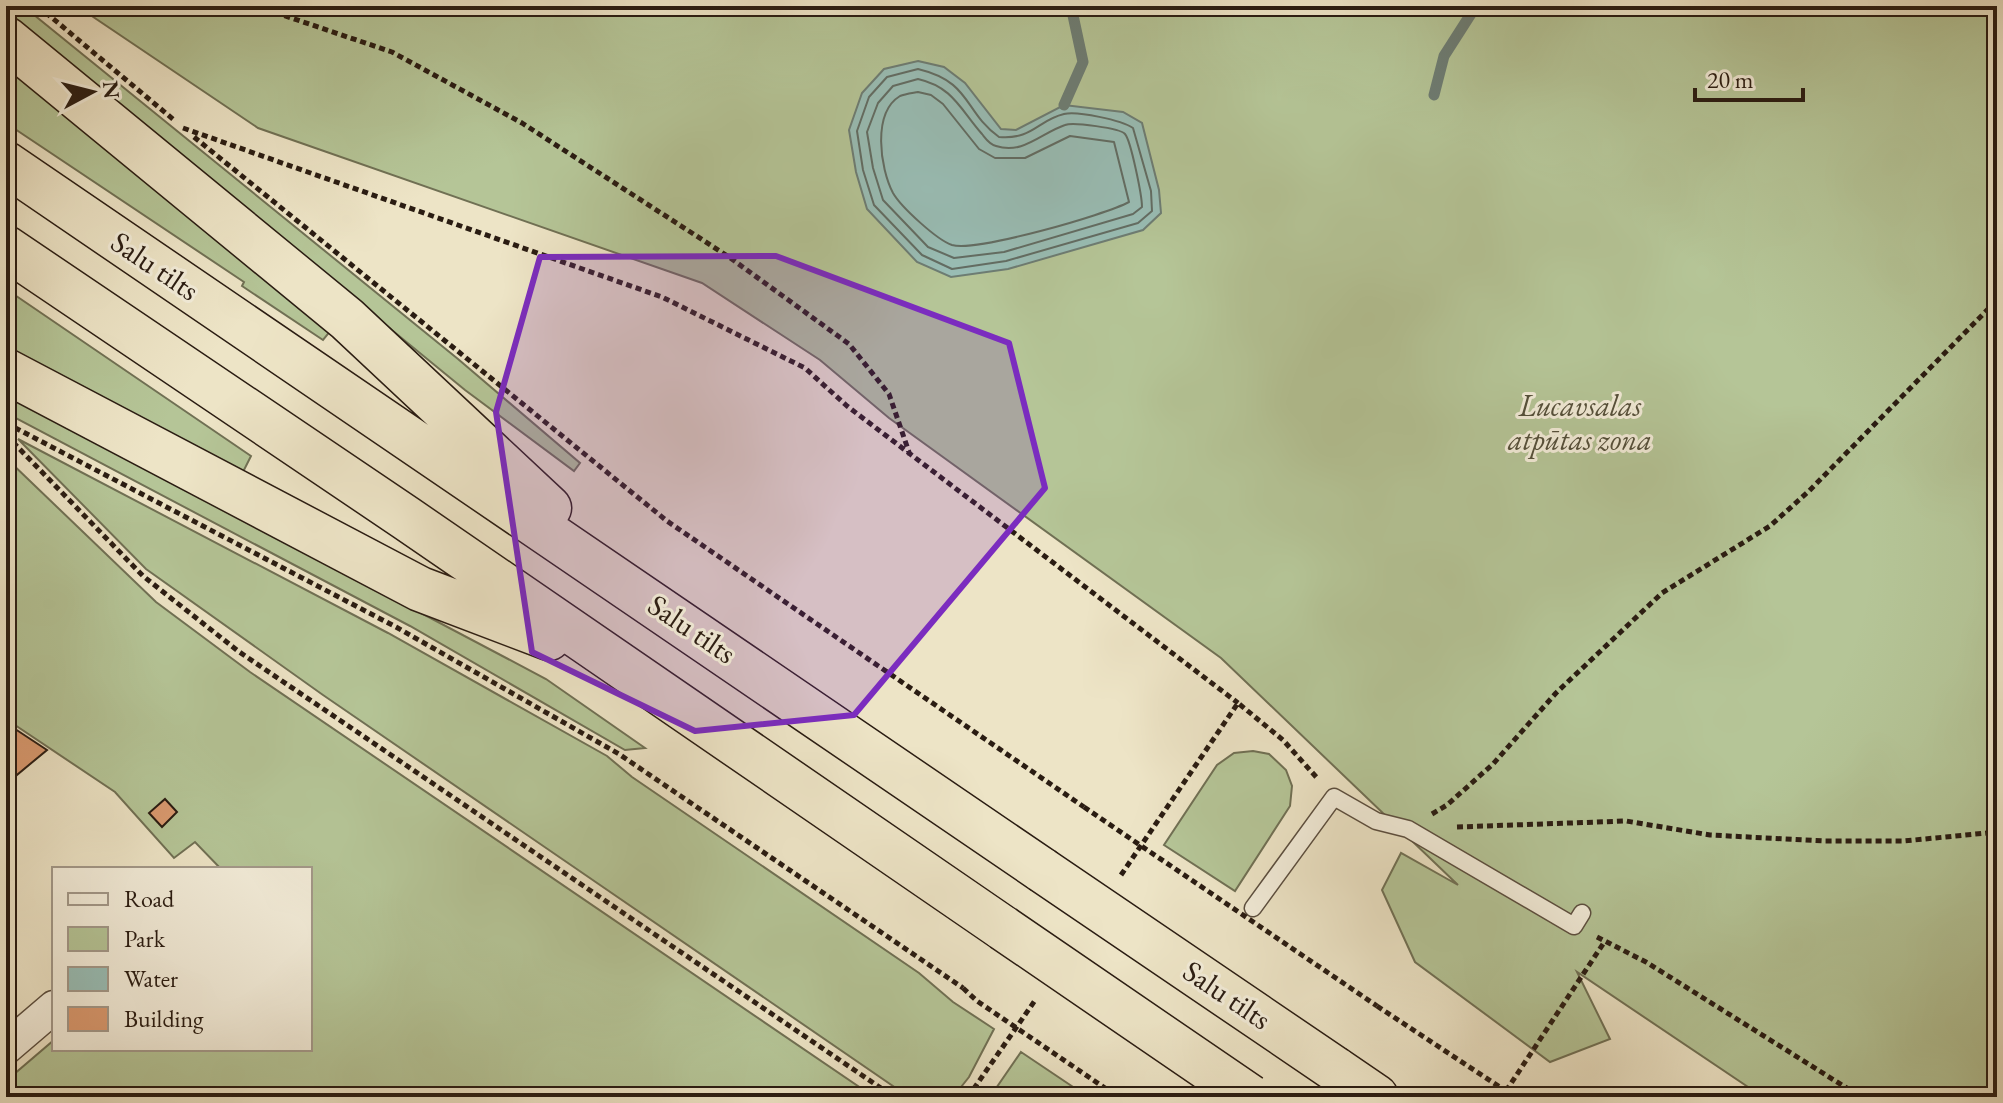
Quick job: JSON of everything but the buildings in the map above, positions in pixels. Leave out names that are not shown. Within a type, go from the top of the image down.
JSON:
[{"type":"highway","points":[[6,39],[347,319],[647,599]]},
{"type":"highway","name":"Salu tilts","points":[[6,164],[1376,1097]]},
{"type":"highway","points":[[6,248],[406,518],[1250,1097]]},
{"type":"highway","points":[[6,371],[420,589],[609,660]]},
{"type":"street","points":[[6,1048],[52,1009]]},
{"type":"lane","points":[[1253,908],[1334,797],[1376,821],[1408,829],[1578,920]]},
{"type":"path","points":[[38,6],[183,128],[667,521],[1515,1097]]},
{"type":"path","points":[[256,6],[392,52],[522,123],[729,257],[849,344],[889,394],[910,455]]},
{"type":"path","points":[[183,128],[662,297],[805,368],[847,406],[910,455],[1238,703],[1283,740],[1334,797]]},
{"type":"path","points":[[1408,829],[1447,805],[1493,764],[1556,693],[1662,593],[1770,526],[1809,491],[1997,300]]},
{"type":"path","points":[[6,423],[396,627],[619,754],[1118,1097]]},
{"type":"path","points":[[6,435],[143,576],[238,651],[894,1097]]},
{"type":"path","points":[[1148,837],[1238,703]]},
{"type":"path","points":[[1408,829],[1552,821],[1626,821],[1710,835],[1857,841],[1904,841],[1997,832]]},
{"type":"path","points":[[1578,920],[1605,941],[1646,962],[1861,1097]]},
{"type":"path","points":[[1506,1091],[1605,941]]},
{"type":"path","points":[[968,1097],[1008,1038]]},
{"type":"highlighted area","points":[[776,256],[1009,343],[1045,488],[854,715],[695,731],[532,652],[496,412],[540,257]]},
{"type":"green space","points":[[6,6],[23,6],[458,359],[580,463],[574,471],[465,390],[6,14]]},
{"type":"green space","name":"Lucavsalas atpūtas zona","points":[[77,6],[1997,6],[1997,1097],[1763,1097],[1577,972],[1610,1039],[1550,1062],[1415,962],[1382,890],[1401,853],[1458,885],[1221,658],[889,418],[820,360],[702,283],[258,128]]},
{"type":"green space","points":[[6,64],[332,329],[323,340],[242,286],[244,282],[6,123]]},
{"type":"green space","points":[[6,289],[251,456],[242,474],[6,349]]},
{"type":"green space","points":[[6,394],[546,679],[645,748],[625,750],[410,626],[6,413]]},
{"type":"green space","points":[[18,439],[388,633],[607,756],[632,777],[919,973],[953,1002],[994,1029],[969,1077],[953,1097],[909,1097],[323,695],[146,569]]},
{"type":"green space","points":[[6,458],[156,602],[250,672],[874,1097],[6,1097],[6,1081],[52,1042],[52,1051],[312,1051],[312,867],[219,867],[195,842],[174,858],[115,792],[6,719]]},
{"type":"green space","points":[[1253,751],[1269,754],[1286,770],[1292,786],[1290,806],[1235,891],[1164,845],[1217,765],[1234,753]]},
{"type":"green space","points":[[1021,1052],[1088,1097],[990,1097]]},
{"type":"water","points":[[918,61],[944,67],[965,83],[1001,129],[1016,130],[1064,105],[1123,112],[1142,123],[1159,190],[1161,213],[1143,230],[1008,269],[951,277],[917,262],[867,209],[856,172],[849,130],[862,93],[884,69]]},
{"type":"waterway","points":[[1064,105],[1083,62],[1071,6]]},
{"type":"waterway","points":[[1434,95],[1444,56],[1476,6]]}]
